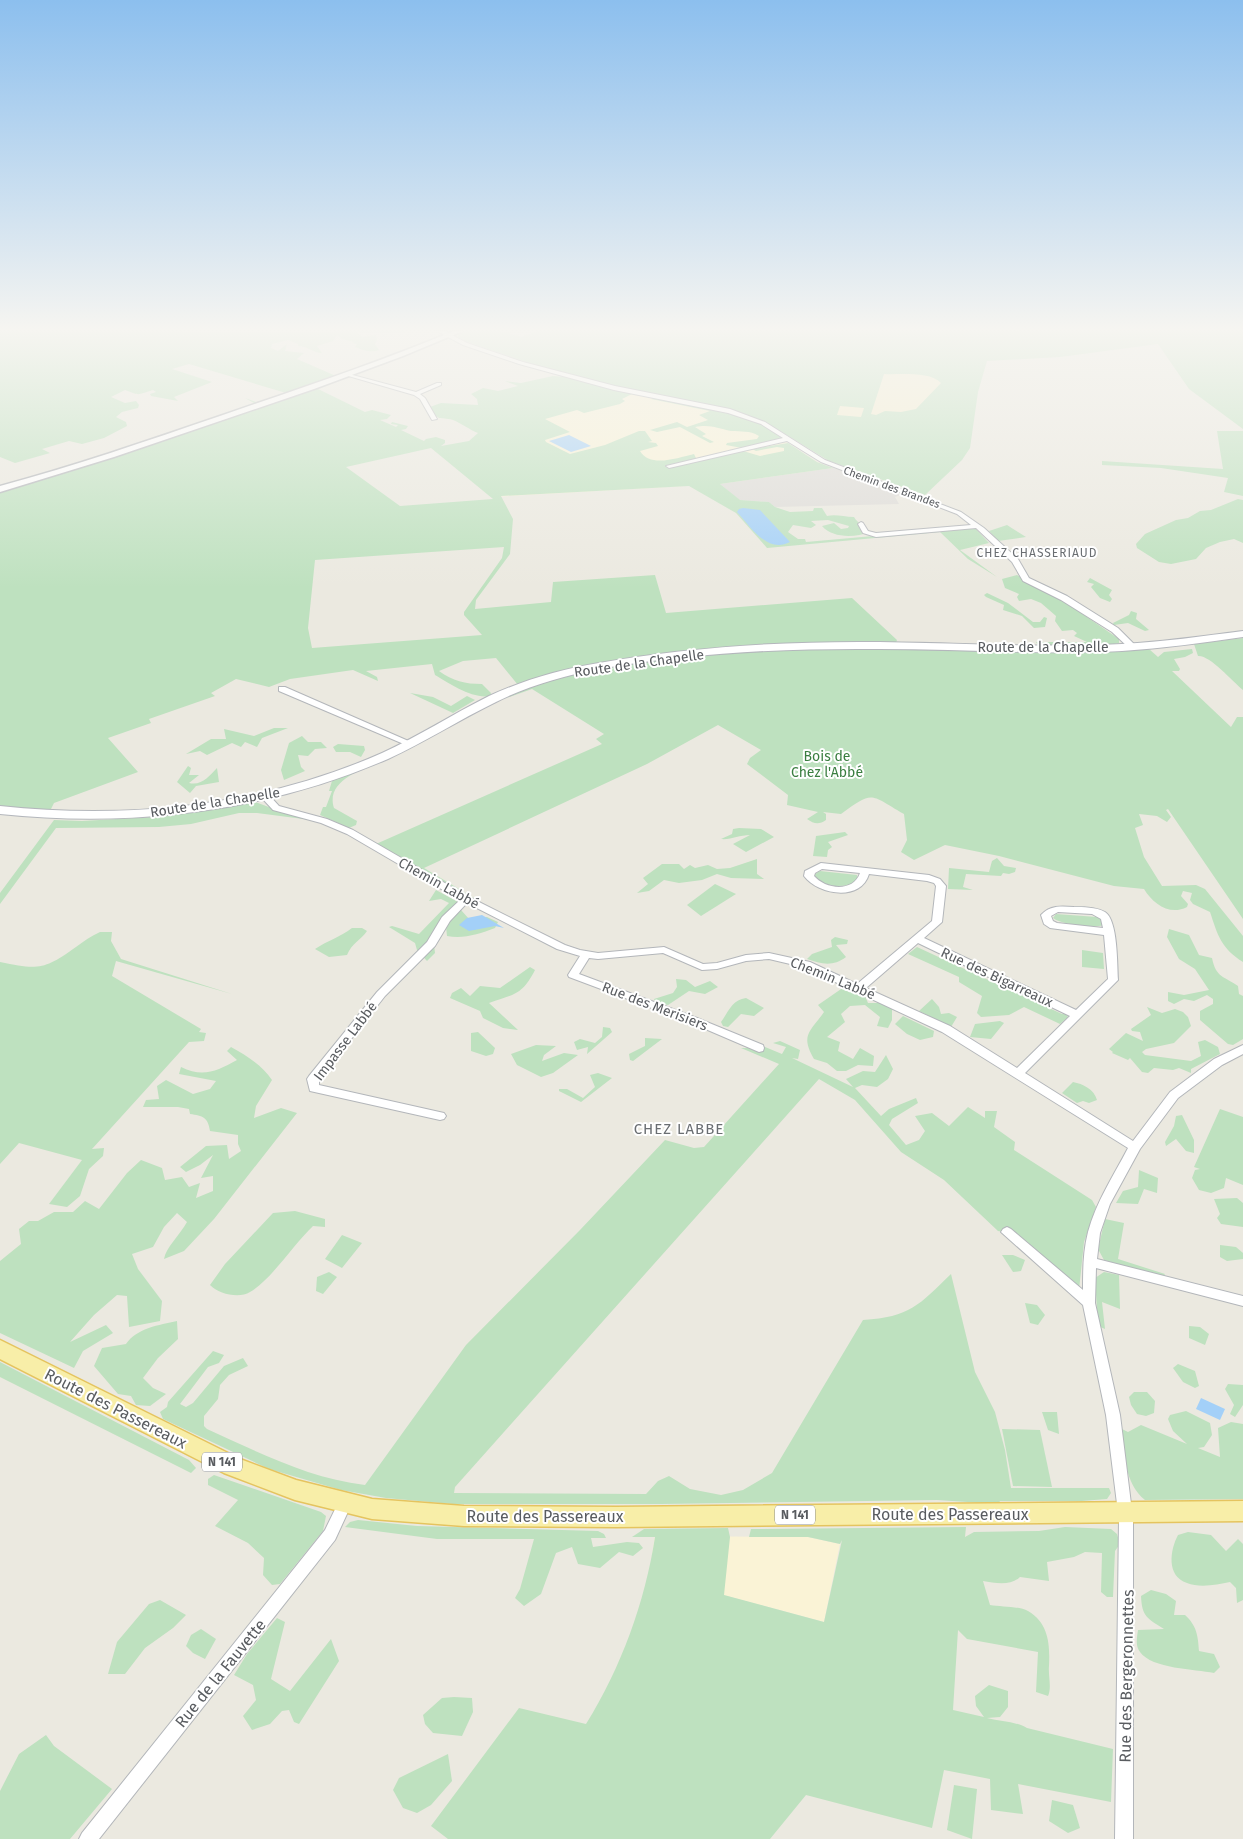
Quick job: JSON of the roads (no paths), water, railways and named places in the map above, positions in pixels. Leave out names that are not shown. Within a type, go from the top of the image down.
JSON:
[{"type":"main road","name":"Route de la Chapelle","points":[[0,810],[49,815],[128,815],[265,796],[353,768],[410,743],[523,686],[553,676],[612,664],[704,653],[800,646],[1105,648],[1243,634]]},
{"type":"main road","name":"Route des Passereaux","points":[[0,1349],[232,1466],[295,1490],[345,1503],[388,1510],[464,1516],[1126,1513]]},
{"type":"main road","name":"N 141","points":[[1126,1513],[1243,1511]]},
{"type":"street","points":[[0,489],[60,473],[223,417]]},
{"type":"street","name":"Chemin des Brandes","points":[[746,417],[763,423],[823,461],[959,513],[978,526],[1015,562],[1026,579],[1064,598],[1115,630],[1132,646]]},
{"type":"street","points":[[669,466],[789,439]]},
{"type":"street","points":[[861,524],[865,532],[876,535],[978,526]]},
{"type":"street","points":[[282,689],[410,743]]},
{"type":"street","name":"Chemin Labbé","points":[[265,796],[276,808],[324,821],[350,832],[466,899],[561,947],[586,955],[618,956],[656,949],[664,950],[702,967],[769,956],[806,964],[860,987],[946,1029],[1135,1147]]},
{"type":"street","points":[[860,987],[937,922],[941,886],[937,881],[929,878],[821,866],[810,870],[809,876],[815,884],[850,889],[861,884],[864,880],[865,871]]},
{"type":"street","name":"Impasse Labbé","points":[[440,1116],[314,1088],[312,1083],[381,994],[430,944],[446,919],[466,899]]},
{"type":"street","points":[[1018,1073],[1113,980],[1109,932],[1104,915],[1097,912],[1056,909],[1046,915],[1048,922],[1054,926],[1109,932]]},
{"type":"street","name":"Rue des Bigarreaux","points":[[917,939],[1078,1015]]},
{"type":"street","name":"Rue des Merisiers","points":[[586,955],[573,975],[693,1020],[759,1048]]},
{"type":"street","name":"Rue des Bergeronnettes","points":[[1124,1839],[1126,1513],[1113,1415],[1089,1303],[1090,1262],[1094,1233],[1104,1204],[1135,1147],[1174,1095],[1218,1062],[1243,1049]]},
{"type":"street","points":[[1007,1232],[1089,1303]]},
{"type":"street","points":[[1090,1262],[1243,1301]]},
{"type":"street","name":"Rue de la Fauvette","points":[[88,1839],[330,1535],[345,1503]]},
{"type":"water","points":[[569,435],[591,446],[571,452],[549,441]]},
{"type":"water","points":[[743,508],[760,510],[790,542],[782,545],[774,544],[760,537],[737,512]]},
{"type":"water","points":[[482,915],[504,928],[495,926],[469,931],[459,925],[467,918]]},
{"type":"water","points":[[1201,1398],[1225,1409],[1220,1420],[1196,1409]]},
{"type":"district","name":"CHEZ CHASSERIAUD","points":[[1037,553]]},
{"type":"district","name":"CHEZ LABBE","points":[[679,1129]]},
{"type":"park label","name":"Bois de Chez l'Abbé","points":[[827,764]]}]
